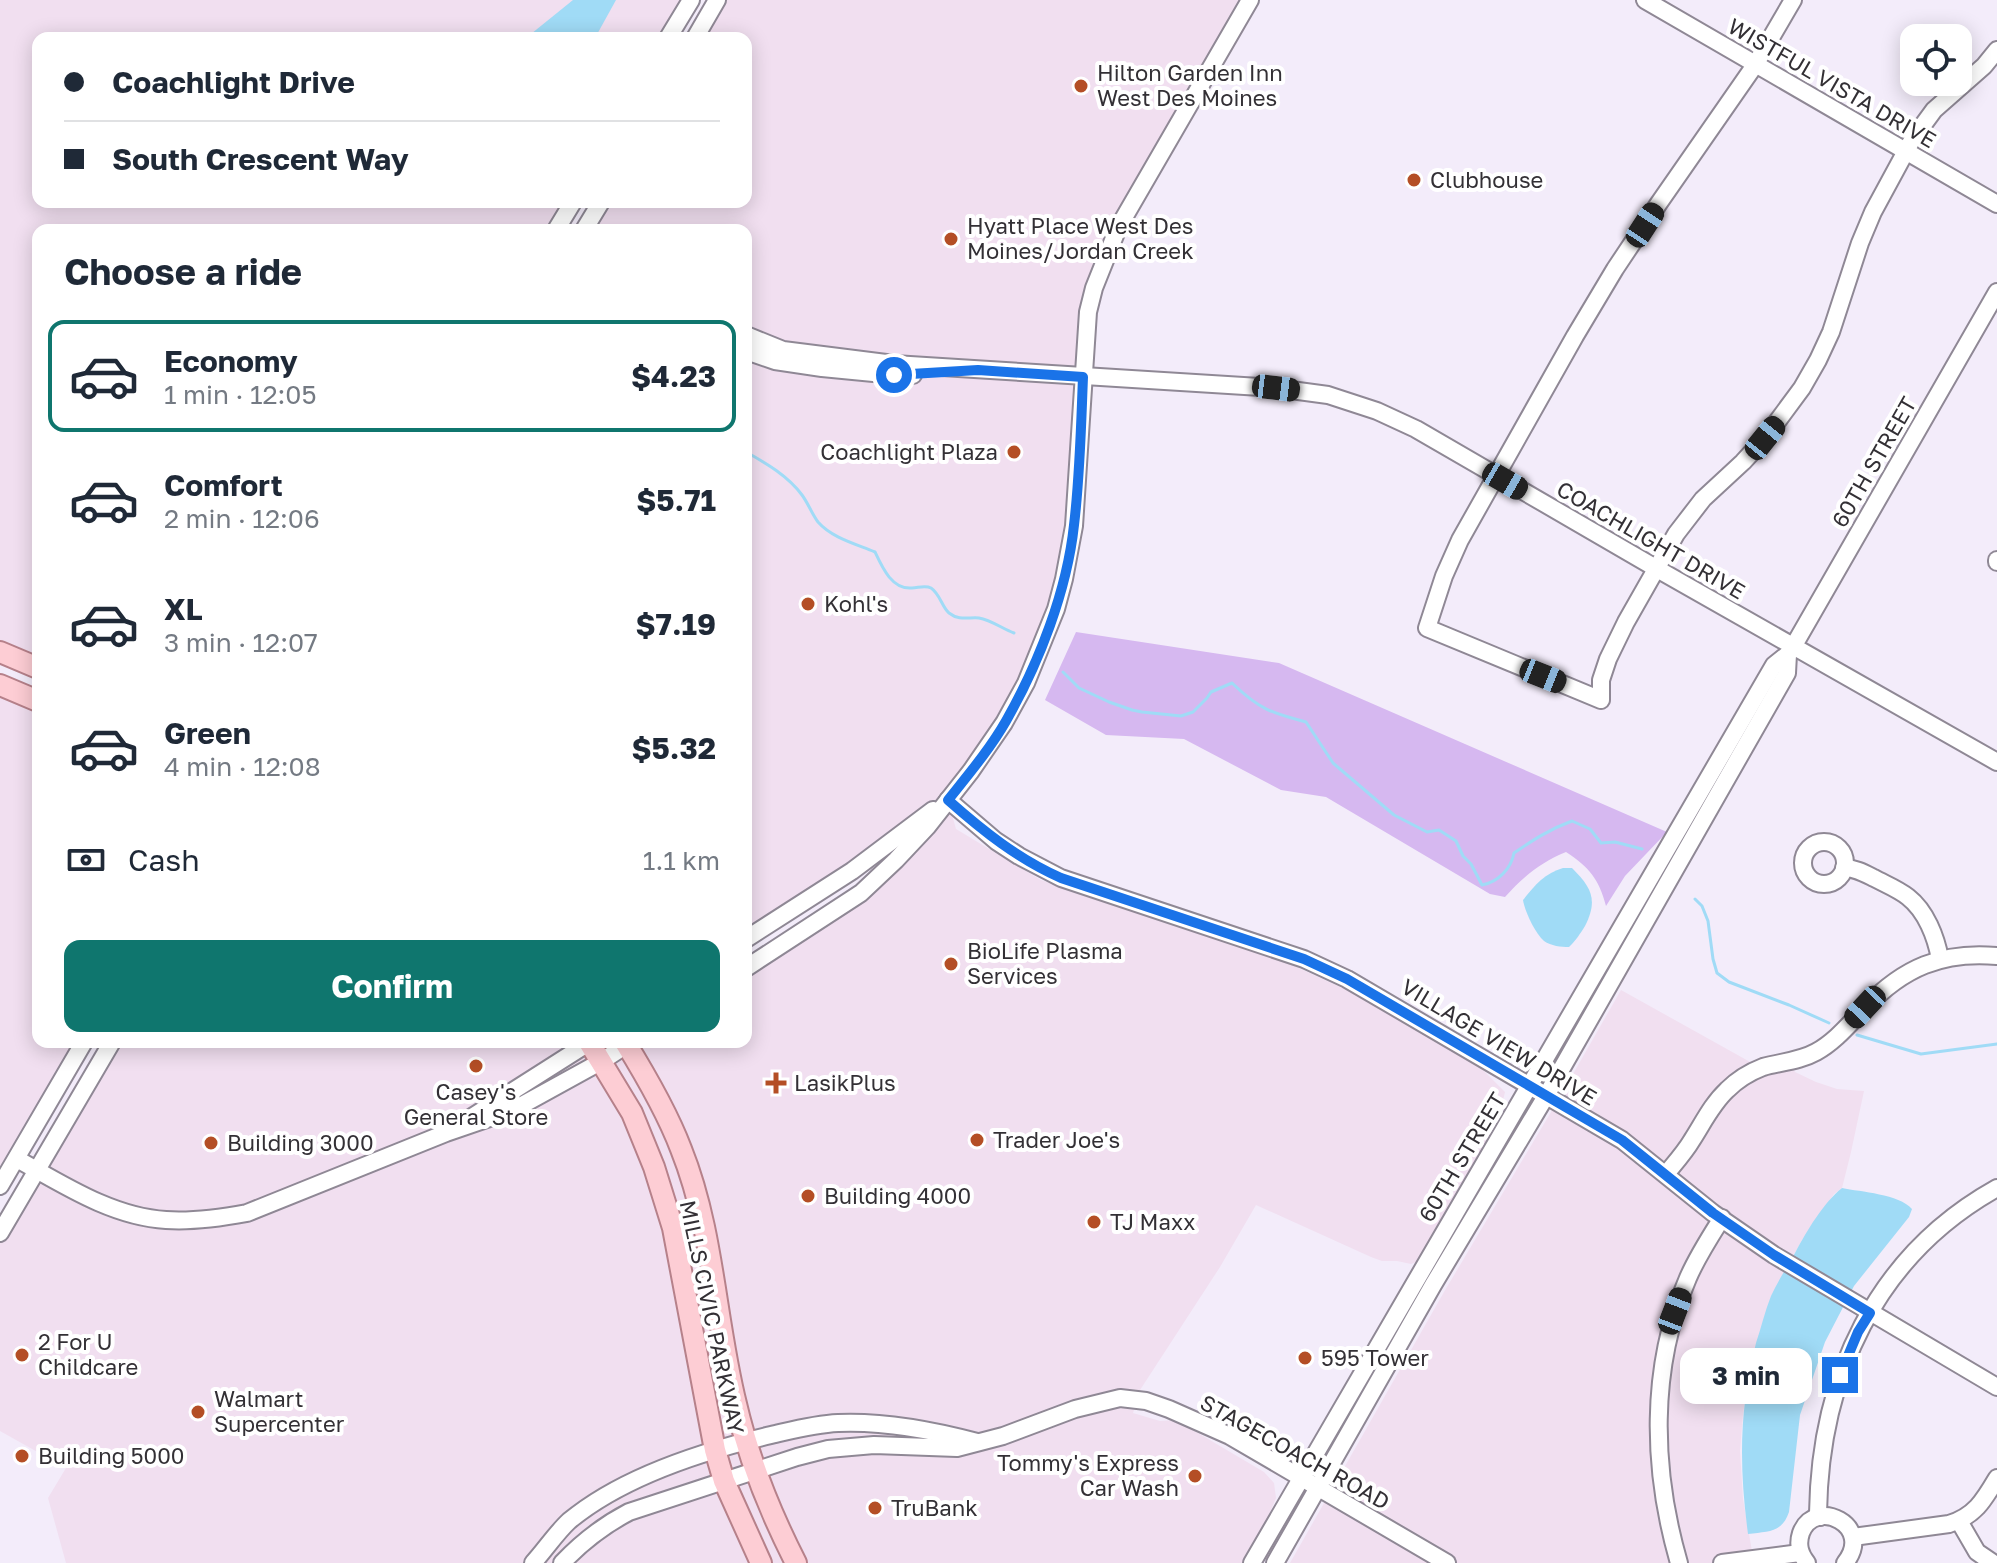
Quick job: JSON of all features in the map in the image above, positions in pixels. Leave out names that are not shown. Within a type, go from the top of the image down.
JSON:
[{"type":"main road","points":[[0,652],[32,665]]},
{"type":"main road","points":[[0,685],[32,698]]},
{"type":"main road","name":"MILLS CIVIC PARKWAY","points":[[594,1048],[632,1113],[654,1167],[673,1228],[715,1450],[724,1481],[761,1563]]},
{"type":"main road","name":"MILLS CIVIC PARKWAY","points":[[631,1048],[682,1150],[708,1246],[735,1403],[755,1472],[796,1563]]},
{"type":"street","points":[[672,32],[691,0]]},
{"type":"street","points":[[698,32],[717,0]]},
{"type":"street","points":[[752,964],[861,893],[896,860],[948,800],[1004,723],[1026,683],[1056,609],[1074,526],[1088,312],[1098,276],[1118,228],[1250,0]]},
{"type":"street","name":"WISTFUL VISTA DRIVE","points":[[1645,0],[1997,204]]},
{"type":"street","points":[[1793,0],[1755,65],[1615,269],[1575,336],[1460,540],[1427,628],[1601,700],[1601,680],[1608,659],[1626,622],[1689,515],[1765,438],[1802,388],[1831,332],[1873,212],[1905,151],[1934,110],[1984,66],[1997,50]]},
{"type":"street","name":"60TH STREET","points":[[1252,1563],[1774,665],[1791,650],[1997,292]]},
{"type":"street","name":"COACHLIGHT DRIVE","points":[[752,337],[783,350],[894,364],[1276,388],[1328,395],[1377,411],[1416,429],[1791,650],[1997,762]]},
{"type":"street","name":"COACHLIGHT DRIVE","points":[[752,353],[775,361],[894,375],[978,370]]},
{"type":"street","name":"60TH STREET","points":[[1275,1563],[1787,673],[1791,650]]},
{"type":"street","points":[[752,935],[852,871],[948,800]]},
{"type":"street","name":"VILLAGE VIEW DRIVE","points":[[948,800],[996,841],[1044,870],[1076,884],[1304,959],[1388,1001],[1622,1140],[1774,1255],[1997,1387]]},
{"type":"street","points":[[1844,868],[1853,868],[1909,897],[1930,926],[1940,959]]},
{"type":"street","points":[[1666,1174],[1691,1143],[1710,1110],[1734,1084],[1761,1068],[1814,1053],[1838,1036],[1885,987],[1916,968],[1940,959],[1970,955],[1997,956]]},
{"type":"street","points":[[0,1186],[81,1048]]},
{"type":"street","points":[[0,1233],[108,1048]]},
{"type":"street","points":[[446,1133],[581,1048]]},
{"type":"street","points":[[17,1159],[78,1192],[130,1213],[164,1220],[217,1218],[247,1213],[446,1133],[513,1110],[621,1048]]},
{"type":"street","points":[[1820,1517],[1821,1463],[1829,1414],[1846,1358],[1858,1332],[1863,1308],[1925,1241],[1957,1213],[1997,1188]]},
{"type":"street","points":[[1679,1563],[1661,1478],[1659,1401],[1675,1311],[1689,1276],[1722,1218]]},
{"type":"street","name":"STAGECOACH ROAD","points":[[562,1563],[582,1542],[607,1523],[629,1512],[797,1457],[828,1449],[874,1445],[957,1448],[1120,1398],[1146,1401],[1230,1436],[1447,1563]]},
{"type":"street","points":[[533,1563],[567,1523],[595,1502],[637,1479],[746,1441],[835,1423],[874,1423],[979,1443]]},
{"type":"street","points":[[1853,1537],[1959,1521],[1970,1515],[1985,1499],[1997,1478]]},
{"type":"street","points":[[1722,1563],[1804,1558],[1800,1536],[1804,1527],[1811,1520],[1833,1517],[1849,1528],[1853,1537],[1852,1553],[1845,1563]]},
{"type":"street","points":[[1959,1521],[1977,1552],[1993,1563]]},
{"type":"shaded area","points":[[0,0],[691,0],[672,32],[32,32],[32,208],[569,208],[560,224],[32,224],[32,665],[0,652]]},
{"type":"shaded area","points":[[717,0],[1250,0],[1094,288],[1074,526],[1026,683],[948,800],[956,829],[1041,880],[1290,964],[1371,1001],[1449,1047],[1481,1068],[1505,1092],[1488,1140],[1416,1262],[1411,1264],[1371,1257],[1256,1205],[1220,1267],[1140,1390],[1133,1413],[1160,1421],[1176,1420],[1264,1472],[1274,1483],[1276,1498],[1242,1563],[66,1563],[48,1498],[66,1468],[0,1431],[0,1233],[108,1048],[593,1048],[602,1061],[621,1048],[752,1048],[752,963],[861,893],[927,827],[752,935],[752,224],[588,224],[597,208],[752,208],[752,32],[698,32]]},
{"type":"shaded area","points":[[1076,632],[1279,663],[1667,832],[1625,876],[1606,906],[1592,874],[1566,852],[1533,871],[1505,897],[1490,894],[1326,797],[1281,790],[1184,739],[1106,735],[1045,700]]},
{"type":"shaded area","points":[[0,685],[32,698],[32,1048],[80,1048],[0,1186]]},
{"type":"shaded area","points":[[1621,990],[1761,1068],[1789,1061],[1795,1072],[1816,1082],[1837,1089],[1864,1091],[1842,1188],[1834,1194],[1802,1240],[1771,1297],[1751,1364],[1740,1451],[1743,1499],[1754,1563],[1290,1563],[1444,1292]]},
{"type":"water","points":[[573,0],[616,0],[598,32],[533,32]]},
{"type":"water","points":[[1563,868],[1572,868],[1579,875],[1592,901],[1585,926],[1569,947],[1544,941],[1531,922],[1523,900],[1545,877]]},
{"type":"water","points":[[1842,1188],[1889,1197],[1912,1209],[1909,1217],[1854,1286],[1825,1342],[1800,1415],[1786,1519],[1773,1530],[1748,1534],[1742,1438],[1746,1392],[1756,1343],[1780,1279],[1816,1218]]},
{"type":"waterway","points":[[752,455],[790,482],[824,528],[875,552],[893,581],[905,588],[931,588],[953,615],[983,619],[1014,633]]},
{"type":"waterway","points":[[1063,672],[1079,688],[1109,702],[1142,712],[1181,716],[1193,712],[1211,692],[1232,683],[1266,709],[1306,722],[1333,763],[1394,815],[1427,832],[1439,830],[1456,841],[1482,885],[1503,874],[1514,853],[1572,821],[1590,829],[1601,843],[1615,842],[1642,849]]},
{"type":"waterway","points":[[1695,899],[1702,906],[1708,921],[1717,973],[1729,982],[1829,1023]]},
{"type":"waterway","points":[[1857,1035],[1921,1054],[1997,1044]]},
{"type":"place","name":"Hilton Garden Inn West Des Moines","points":[[1081,86]]},
{"type":"place","name":"Clubhouse","points":[[1414,180]]},
{"type":"place","name":"Hyatt Place West Des Moines/Jordan Creek","points":[[951,239]]},
{"type":"place","name":"Coachlight Plaza","points":[[1014,452]]},
{"type":"place","name":"Kohl's","points":[[808,604]]},
{"type":"place","name":"BioLife Plasma Services","points":[[951,964]]},
{"type":"place","name":"Casey's General Store","points":[[476,1066]]},
{"type":"place","name":"LasikPlus","points":[[776,1083]]},
{"type":"place","name":"Trader Joe's","points":[[977,1140]]},
{"type":"place","name":"Building 3000","points":[[211,1143]]},
{"type":"place","name":"Building 4000","points":[[808,1196]]},
{"type":"place","name":"TJ Maxx","points":[[1094,1222]]},
{"type":"place","name":"2 For U Childcare","points":[[22,1355]]},
{"type":"place","name":"595 Tower","points":[[1305,1358]]},
{"type":"place","name":"Walmart Supercenter","points":[[198,1412]]},
{"type":"place","name":"Building 5000","points":[[22,1456]]},
{"type":"place","name":"Tommy's Express Car Wash","points":[[1195,1476]]},
{"type":"place","name":"TruBank","points":[[875,1508]]},
{"type":"route","points":[[894,375],[978,370],[1083,377],[1074,526],[1056,609],[1026,683],[1004,723],[948,800],[996,841],[1061,878],[1304,959],[1347,979],[1622,1140],[1713,1213],[1774,1255],[1870,1313],[1858,1332],[1840,1375]]}]
